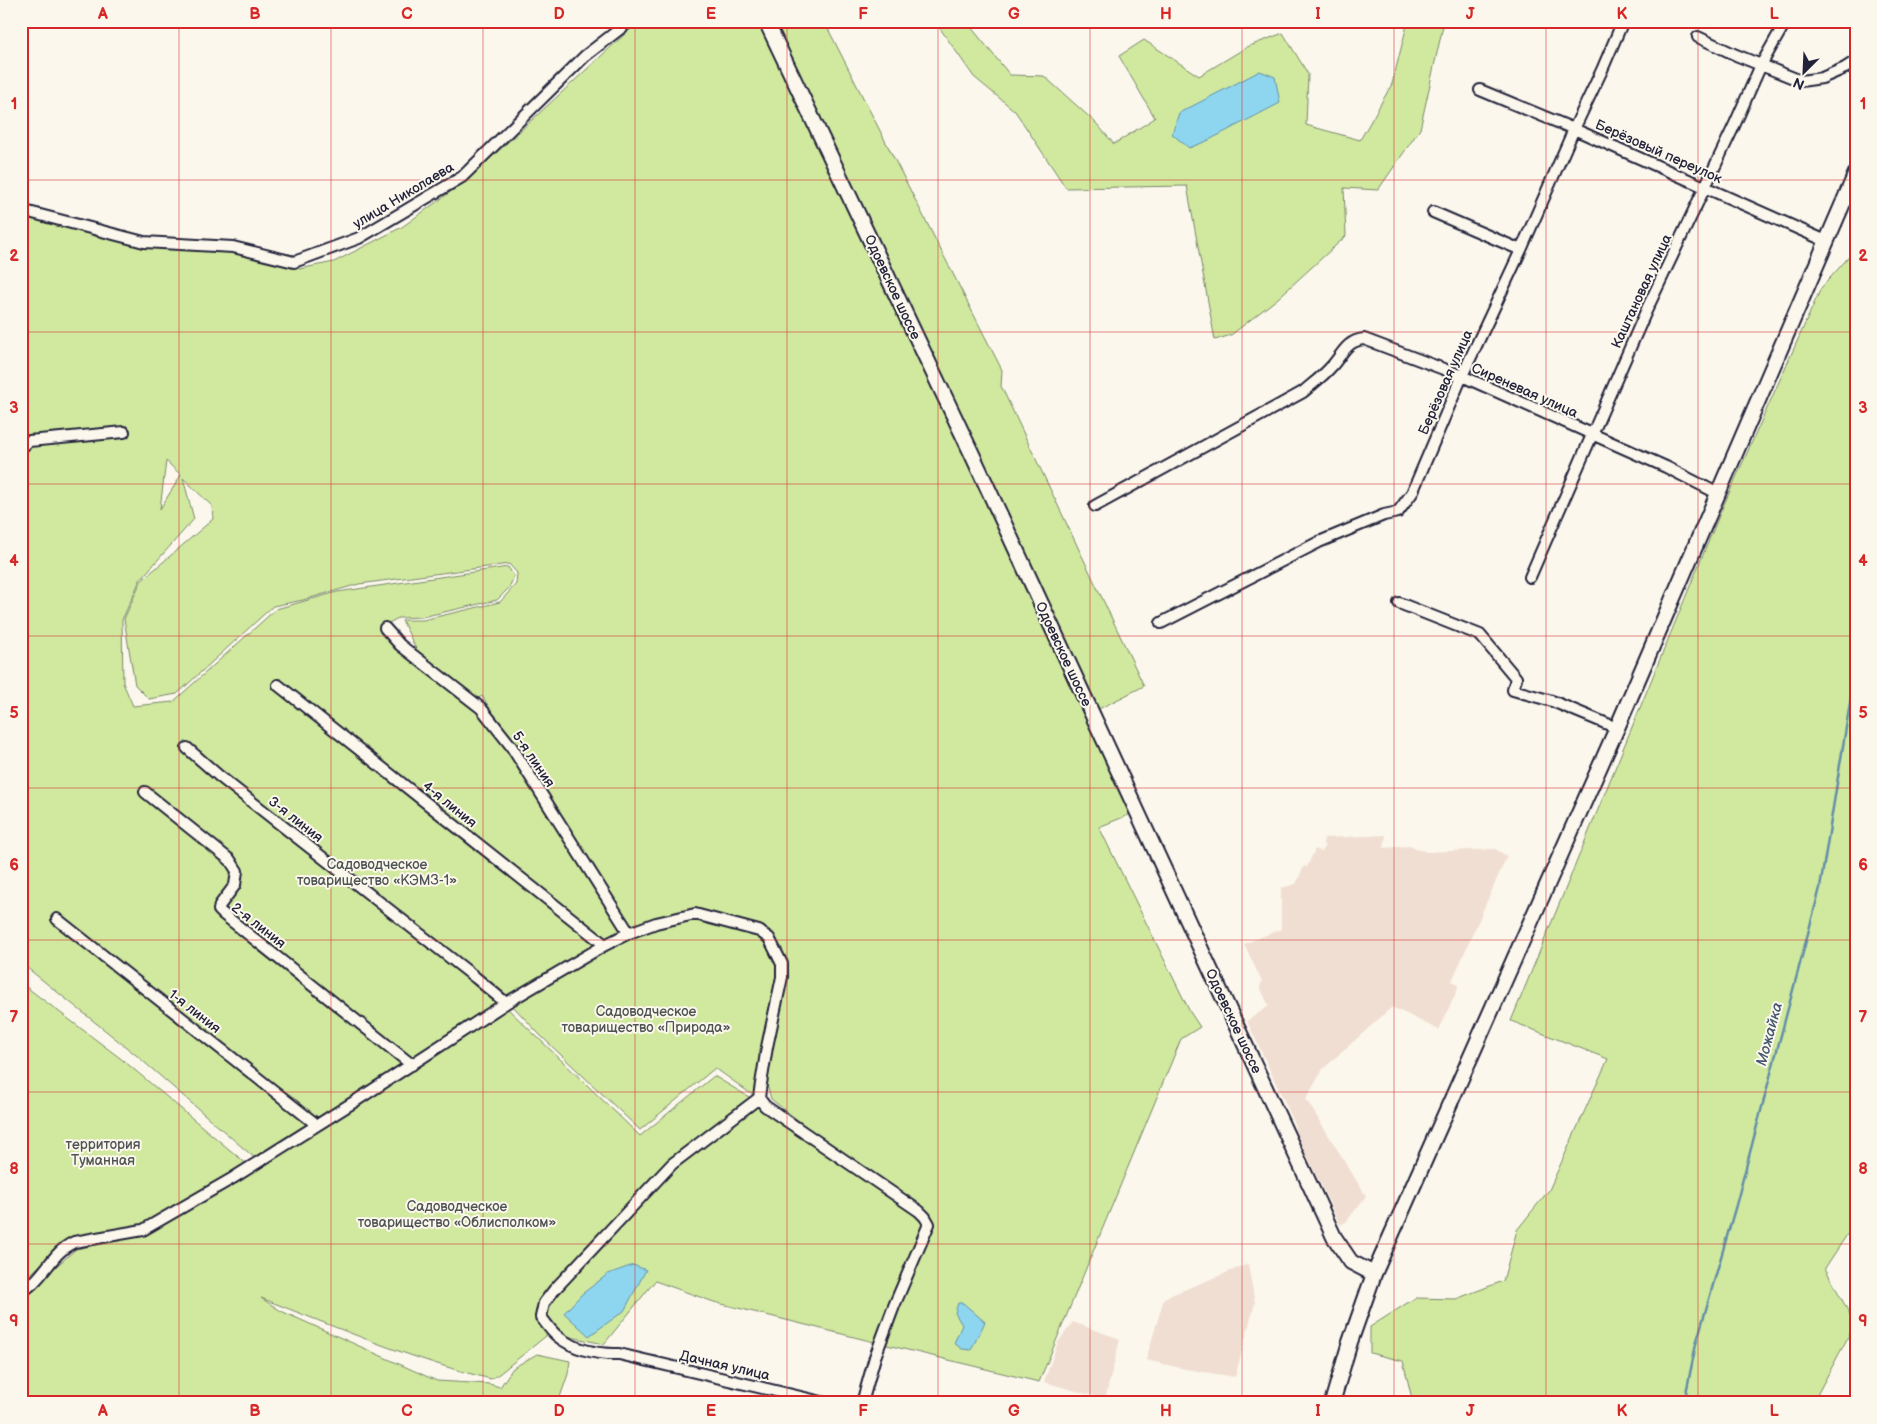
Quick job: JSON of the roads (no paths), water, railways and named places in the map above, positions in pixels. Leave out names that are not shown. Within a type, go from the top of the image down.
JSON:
[{"type":"main road","name":"Одоевское шоссе","points":[[766,21],[971,452],[1334,1237],[1351,1262],[1374,1274]]},
{"type":"main road","points":[[1332,1403],[1350,1342],[1374,1274],[1616,728],[1856,173]]},
{"type":"street","name":"улица Николаева","points":[[21,210],[144,242],[233,247],[294,262],[359,238],[462,177],[585,56],[630,21]]},
{"type":"street","name":"Берёзовая улица","points":[[1161,623],[1320,542],[1384,515],[1398,512],[1412,494],[1462,376],[1521,250],[1623,21]]},
{"type":"street","name":"Каштановая улица","points":[[1530,577],[1647,308],[1761,66],[1786,21]]},
{"type":"street","points":[[1698,37],[1761,66],[1801,81],[1822,78],[1856,61]]},
{"type":"street","name":"Берёзовый переулок","points":[[1480,90],[1705,186],[1826,241]]},
{"type":"street","points":[[1433,212],[1521,250]]},
{"type":"street","name":"Сиреневая улица","points":[[1094,506],[1303,392],[1330,368],[1354,340],[1364,339],[1462,376],[1666,467],[1717,494]]},
{"type":"street","points":[[21,448],[29,440],[124,432]]},
{"type":"street","points":[[1399,603],[1480,634],[1516,678],[1513,690],[1552,701],[1616,728]]},
{"type":"street","name":"5-я линия","points":[[385,628],[400,645],[481,708],[511,746],[629,933]]},
{"type":"street","name":"4-я линия","points":[[278,685],[605,946]]},
{"type":"street","name":"3-я линия","points":[[187,748],[219,776],[506,1003]]},
{"type":"street","name":"2-я линия","points":[[145,792],[230,860],[237,870],[235,886],[220,905],[219,910],[412,1064]]},
{"type":"street","points":[[21,1293],[64,1246],[74,1242],[143,1230],[233,1178],[506,1003],[605,946],[629,933],[656,923],[695,914],[759,931],[769,938],[782,964],[782,977],[767,1047],[760,1098],[765,1106],[926,1217],[928,1224],[875,1357],[862,1403]]},
{"type":"street","name":"1-я линия","points":[[57,919],[317,1125]]},
{"type":"street","name":"Дачная улица","points":[[760,1098],[672,1164],[554,1290],[544,1303],[541,1317],[555,1334],[566,1342],[586,1350],[604,1354],[618,1354],[826,1403]]},
{"type":"street","points":[[21,1279],[25,1282],[33,1282]]},
{"type":"water","points":[[1260,71],[1275,77],[1280,103],[1207,141],[1189,148],[1172,134],[1179,113]]},
{"type":"water","points":[[633,1265],[646,1270],[624,1311],[589,1336],[564,1313],[582,1294],[608,1274]]},
{"type":"water","points":[[958,1303],[963,1303],[985,1322],[971,1350],[962,1349],[954,1343],[962,1325],[955,1313]]},
{"type":"waterway","points":[[1856,612],[1853,612],[1856,629]]},
{"type":"waterway","name":"Можайка","points":[[1684,1403],[1696,1344],[1736,1205],[1820,888],[1856,666]]},
{"type":"park label","name":"Садоводческое товарищество «КЭМЗ-1»","points":[[377,872]]},
{"type":"park label","name":"Садоводческое товарищество «Природа»","points":[[646,1020]]},
{"type":"park label","name":"территория Туманная","points":[[103,1152]]},
{"type":"park label","name":"Садоводческое товарищество «Облисполком»","points":[[457,1214]]}]
